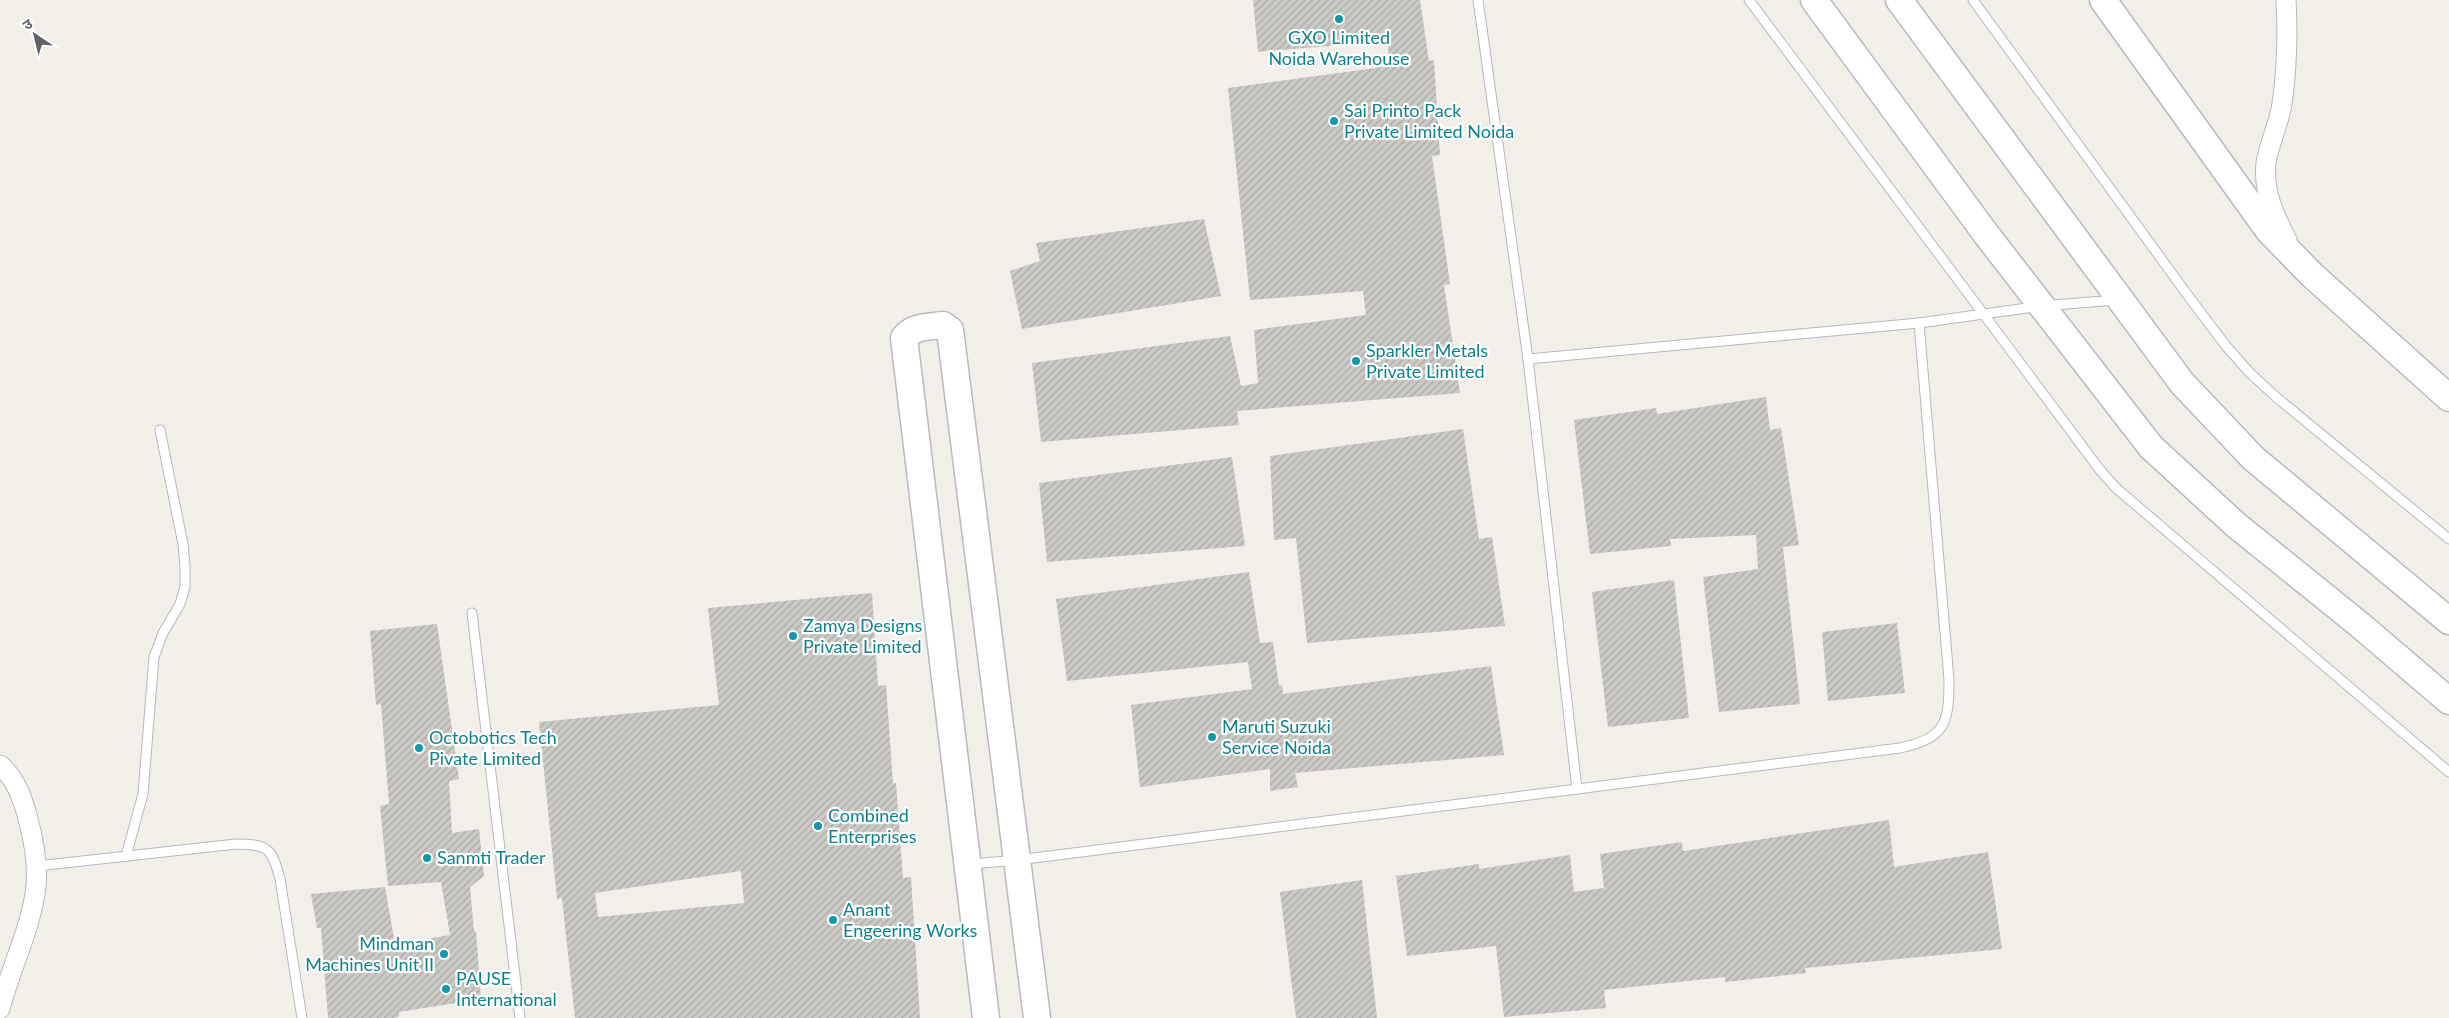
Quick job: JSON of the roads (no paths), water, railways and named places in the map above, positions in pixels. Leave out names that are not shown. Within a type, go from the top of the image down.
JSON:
[{"type":"street","points":[[1814,0],[2040,306],[2151,448],[2236,525],[2360,625],[2449,701]]},
{"type":"street","points":[[1899,0],[2182,383],[2253,458],[2449,621]]},
{"type":"street","points":[[2102,0],[2269,231],[2298,261],[2449,398]]},
{"type":"street","points":[[2286,0],[2286,75],[2280,119],[2266,162],[2266,179],[2268,197],[2275,218],[2298,261]]},
{"type":"street","points":[[986,1018],[904,338],[910,331],[916,328],[943,325],[950,330],[1037,1018]]},
{"type":"street","points":[[0,765],[8,772],[17,786],[26,810],[33,837],[37,866],[36,888],[29,916],[8,978],[0,1009]]},
{"type":"lane","points":[[1478,0],[1528,359],[1577,789]]},
{"type":"lane","points":[[1749,0],[2084,453],[2116,488],[2449,772]]},
{"type":"lane","points":[[1974,0],[2189,297],[2248,372],[2449,539]]},
{"type":"lane","points":[[1528,359],[1919,322],[2040,306],[2120,300]]},
{"type":"lane","points":[[967,864],[1018,860],[1900,748],[1919,744],[1935,736],[1946,718],[1949,708],[1949,680],[1919,322]]},
{"type":"lane","points":[[126,856],[143,794],[154,656],[163,633],[180,604],[185,587],[183,544],[160,430]]},
{"type":"lane","points":[[472,613],[520,1018],[516,1018]]},
{"type":"lane","points":[[37,866],[236,844],[257,844],[268,848],[276,862],[280,879],[302,1018]]},
{"type":"place","name":"GXO Limited Noida Warehouse","points":[[1339,19]]},
{"type":"place","name":"Sai Printo Pack Private Limited Noida","points":[[1334,121]]},
{"type":"place","name":"Sparkler Metals Private Limited","points":[[1356,361]]},
{"type":"place","name":"Zamya Designs Private Limited","points":[[793,636]]},
{"type":"place","name":"Maruti Suzuki Service Noida","points":[[1212,737]]},
{"type":"place","name":"Octobotics Tech Pivate Limited","points":[[419,748]]},
{"type":"place","name":"Combined Enterprises","points":[[818,826]]},
{"type":"place","name":"Sanmti Trader","points":[[427,858]]},
{"type":"place","name":"Anant Engeering Works","points":[[833,920]]},
{"type":"place","name":"Mindman Machines Unit II","points":[[444,954]]},
{"type":"place","name":"PAUSE International","points":[[446,989]]}]
